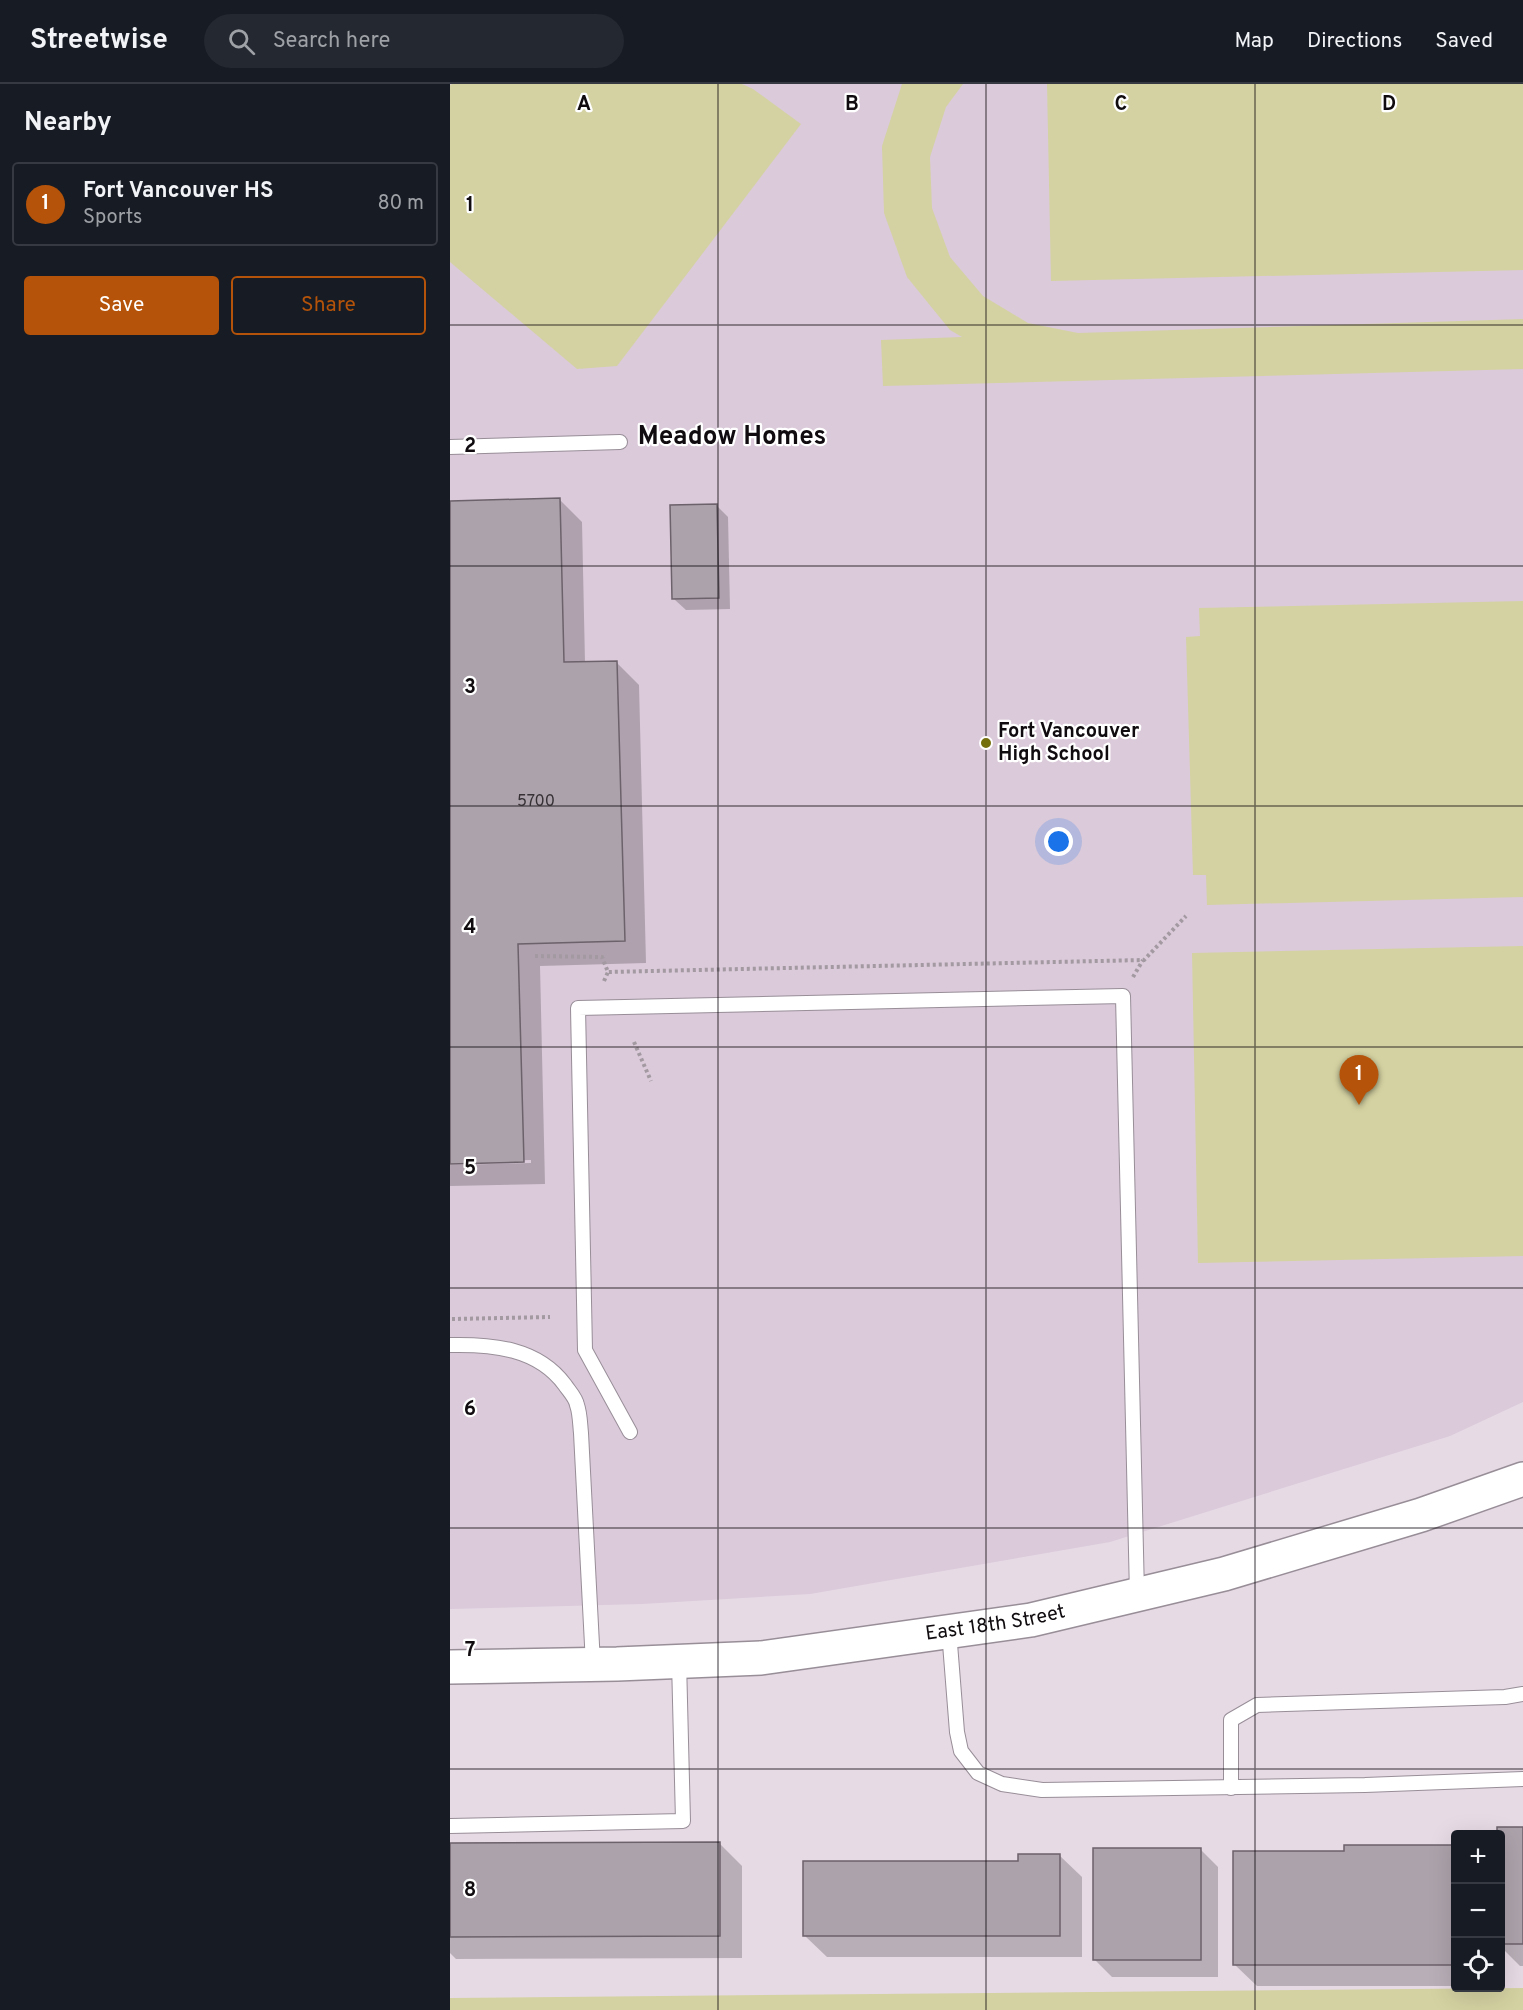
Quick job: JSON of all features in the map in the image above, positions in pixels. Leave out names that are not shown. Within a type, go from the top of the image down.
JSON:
[{"type":"street","name":"East 18th Street","points":[[450,1667],[761,1658],[1031,1620],[1224,1574],[1400,1522],[1523,1479]]},
{"type":"lane","points":[[450,447],[621,442]]},
{"type":"lane","points":[[630,1432],[585,1350],[578,1008],[1123,996],[1137,1594]]},
{"type":"lane","points":[[450,1345],[507,1348],[535,1359],[560,1378],[577,1403],[581,1433],[593,1664]]},
{"type":"lane","points":[[949,1631],[957,1732],[961,1750],[978,1773],[1002,1784],[1042,1790],[1365,1785],[1523,1779]]},
{"type":"lane","points":[[450,1826],[683,1821],[679,1661]]},
{"type":"lane","points":[[1232,1788],[1231,1720],[1257,1705],[1505,1697],[1523,1694]]},
{"type":"path","points":[[608,972],[1144,960],[1186,916]]},
{"type":"path","points":[[535,956],[602,957],[608,972],[604,981]]},
{"type":"path","points":[[634,1042],[651,1082]]},
{"type":"path","points":[[450,1319],[550,1317]]},
{"type":"shaded area","name":"Fort Vancouver High School","points":[[450,84],[1523,84],[1523,1402],[1450,1436],[1110,1542],[810,1594],[642,1604],[450,1609]]},
{"type":"shaded area","points":[[742,84],[753,89],[801,124],[617,366],[577,369],[450,262],[450,85]]},
{"type":"shaded area","points":[[902,84],[963,84],[946,107],[930,157],[932,208],[950,257],[983,296],[1028,323],[1078,333],[1523,319],[1523,369],[883,386],[881,340],[962,337],[950,330],[907,277],[884,213],[882,146]]},
{"type":"shaded area","points":[[1047,84],[1523,84],[1523,270],[1051,281]]},
{"type":"shaded area","points":[[1523,601],[1523,897],[1207,905],[1206,875],[1193,875],[1186,637],[1200,636],[1199,608]]},
{"type":"shaded area","points":[[1523,946],[1523,1256],[1198,1263],[1192,953]]},
{"type":"shaded area","points":[[1505,1988],[1523,1988],[1523,2010],[450,2010],[450,1998],[1451,1989],[1451,1992],[1505,1992]]},
{"type":"building","points":[[560,498],[564,662],[617,661],[625,941],[518,944],[524,1162],[450,1164],[450,501]]},
{"type":"building","points":[[717,504],[719,598],[672,599],[670,505]]},
{"type":"building","points":[[1497,1827],[1523,1827],[1523,1944],[1505,1944],[1505,1830],[1497,1830]]},
{"type":"building","points":[[720,1842],[720,1936],[450,1937],[450,1843]]},
{"type":"building","points":[[1344,1845],[1451,1845],[1451,1965],[1233,1965],[1233,1851],[1344,1851]]},
{"type":"building","points":[[1093,1848],[1201,1848],[1201,1960],[1093,1960]]},
{"type":"building","points":[[1018,1854],[1060,1854],[1060,1936],[803,1936],[803,1861],[1018,1861]]},
{"type":"place","name":"Fort Vancouver High School","points":[[986,743]]},
{"type":"place","name":"Fort Vancouver HS","points":[[1359,1105]]},
{"type":"district","name":"Meadow Homes","points":[[732,437]]}]
